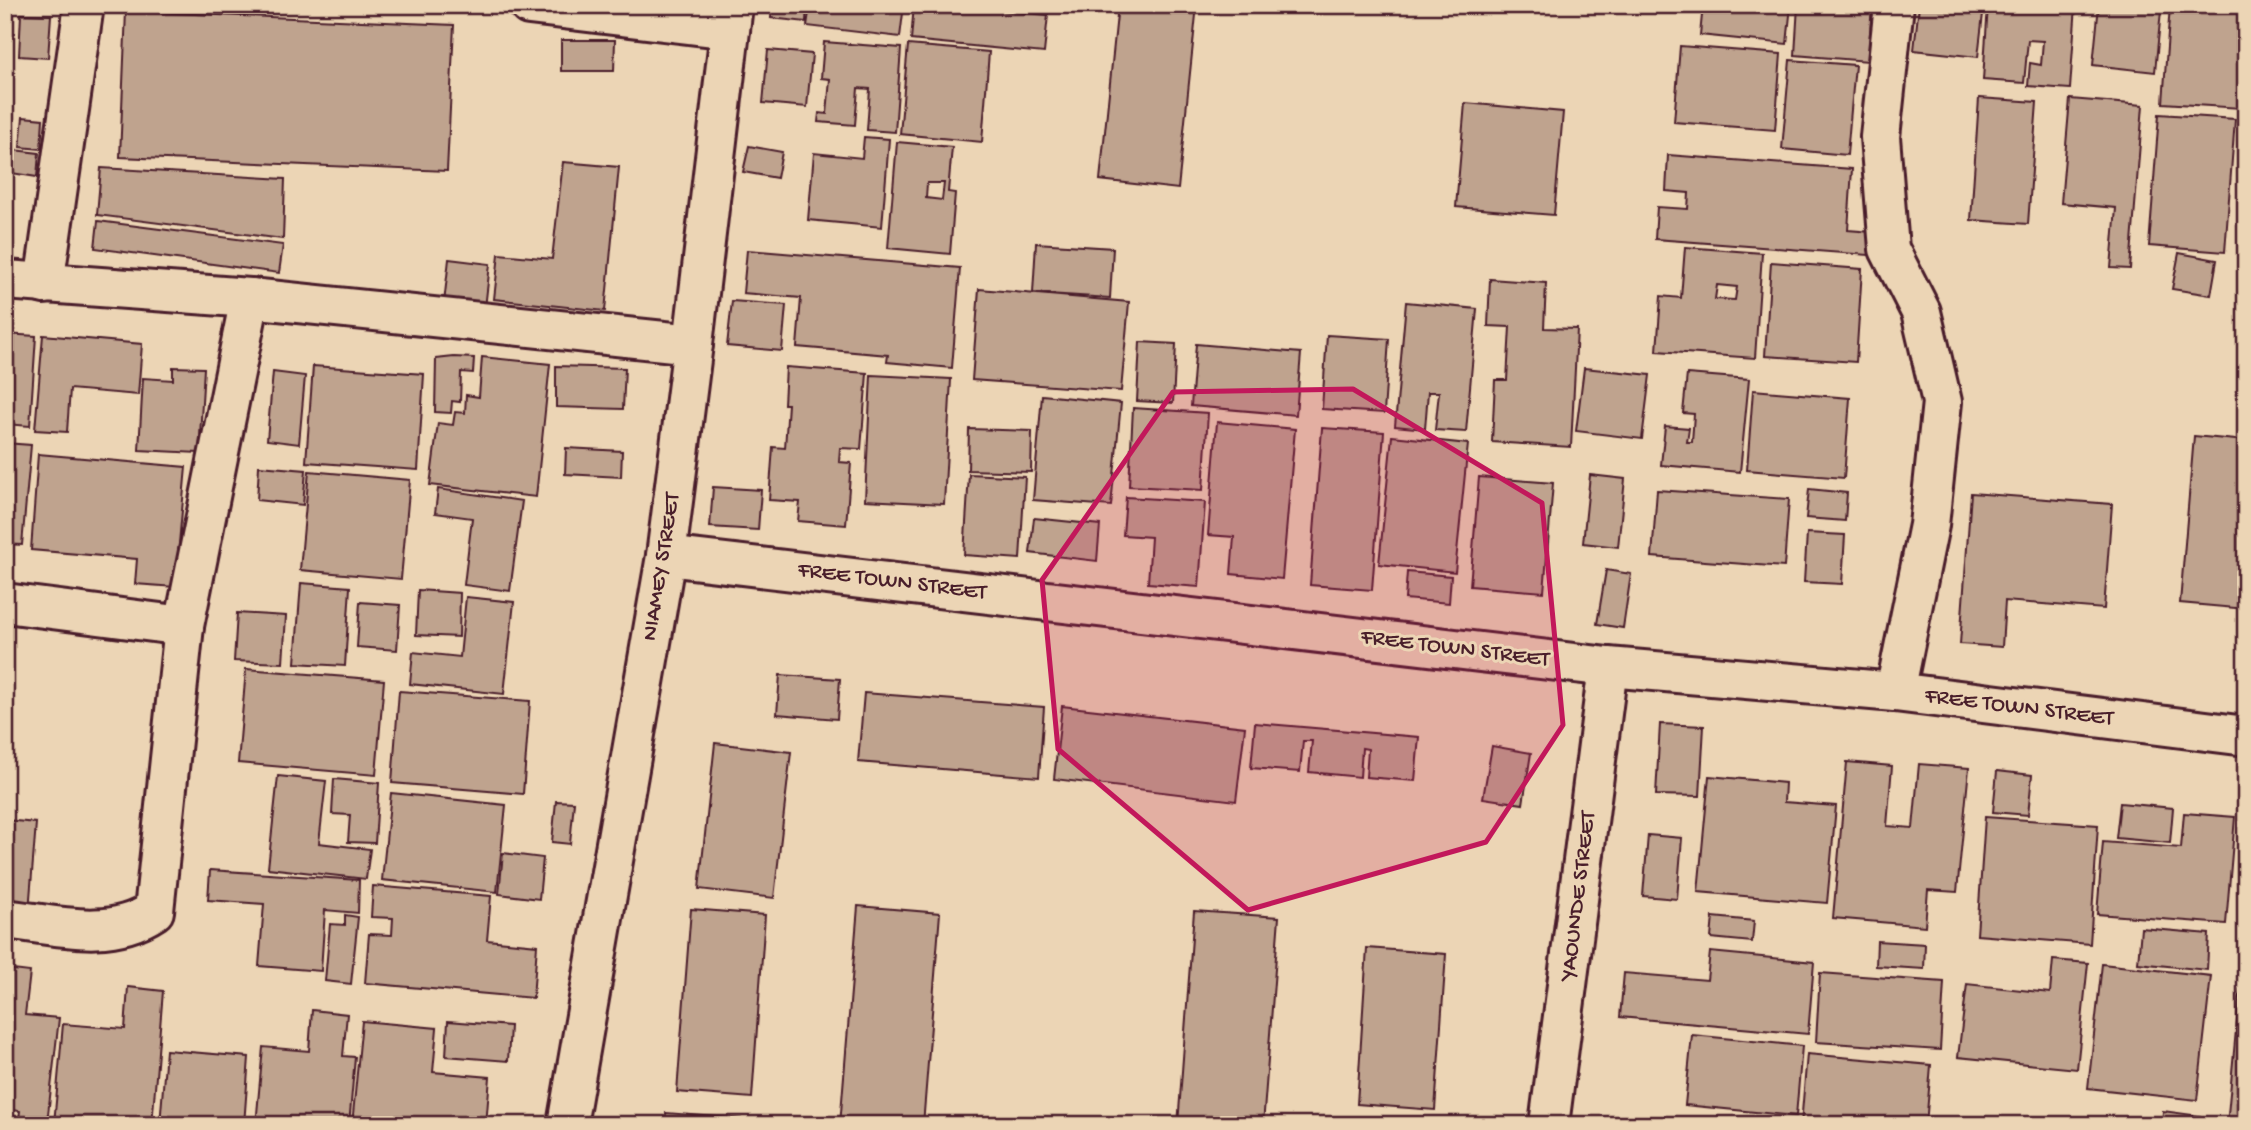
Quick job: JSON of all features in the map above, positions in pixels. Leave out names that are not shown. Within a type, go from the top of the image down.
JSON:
[{"type":"street","points":[[44,284],[84,5]]},
{"type":"street","points":[[529,5],[731,17]]},
{"type":"street","points":[[1894,5],[1880,137],[1889,249],[1921,312],[1942,402],[1929,525],[1895,692]]},
{"type":"street","name":"NIAMEY STREET","points":[[567,1125],[666,556],[731,17]]},
{"type":"street","points":[[5,280],[250,298],[693,344]]},
{"type":"street","points":[[5,919],[101,930],[138,921],[154,911],[184,626],[250,298]]},
{"type":"street","name":"FREE TOWN STREET","points":[[666,556],[1608,667],[1895,692],[2246,736]]},
{"type":"street","points":[[5,603],[184,626]]},
{"type":"street","name":"YAOUNDE STREET","points":[[1549,1125],[1608,667]]},
{"type":"highlighted area","points":[[1353,389],[1542,503],[1563,725],[1486,842],[1248,910],[1058,749],[1042,580],[1173,392]]},
{"type":"building","points":[[772,5],[807,5],[806,22],[771,18]]},
{"type":"building","points":[[810,5],[904,5],[900,37],[807,26]]},
{"type":"building","points":[[914,5],[993,5],[992,10],[1048,15],[1044,53],[911,40]]},
{"type":"building","points":[[1118,5],[1197,5],[1178,189],[1100,180]]},
{"type":"building","points":[[1703,5],[1791,5],[1787,44],[1700,35]]},
{"type":"building","points":[[1798,5],[1872,5],[1868,61],[1795,55]]},
{"type":"building","points":[[1919,5],[1984,5],[1978,57],[1914,50]]},
{"type":"building","points":[[1988,5],[2076,5],[2070,89],[2028,86],[2030,63],[2041,65],[2043,41],[2028,40],[2024,83],[1983,80]]},
{"type":"building","points":[[2099,5],[2161,11],[2155,72],[2093,65]]},
{"type":"building","points":[[2170,5],[2246,5],[2241,108],[2163,103]]},
{"type":"building","points":[[126,11],[454,25],[447,171],[120,157]]},
{"type":"building","points":[[21,14],[51,15],[48,58],[19,56]]},
{"type":"building","points":[[561,40],[615,40],[614,71],[561,71]]},
{"type":"building","points":[[824,42],[901,48],[895,132],[867,130],[870,89],[858,88],[855,125],[818,122],[819,113],[827,114],[830,79],[821,78]]},
{"type":"building","points":[[908,45],[989,52],[982,142],[900,134]]},
{"type":"building","points":[[1680,46],[1781,54],[1775,130],[1674,122]]},
{"type":"building","points":[[768,50],[812,54],[807,107],[763,103]]},
{"type":"building","points":[[1790,60],[1855,65],[1847,155],[1782,149]]},
{"type":"building","points":[[1979,98],[2037,102],[2028,224],[1971,220]]},
{"type":"building","points":[[2070,99],[2143,105],[2130,269],[2111,268],[2116,208],[2061,203]]},
{"type":"building","points":[[1465,103],[1563,112],[1554,215],[1456,207]]},
{"type":"building","points":[[2159,114],[2235,119],[2225,252],[2149,246]]},
{"type":"building","points":[[23,117],[43,119],[41,149],[20,147]]},
{"type":"building","points":[[864,137],[889,139],[882,227],[808,220],[814,153],[862,158]]},
{"type":"building","points":[[897,142],[952,147],[948,192],[955,193],[950,254],[888,248]],"holes":[[[927,183],[944,183],[942,200],[926,198]]]},
{"type":"building","points":[[749,146],[782,152],[777,178],[743,172]]},
{"type":"building","points":[[5,149],[39,153],[37,177],[5,172]]},
{"type":"building","points":[[1668,155],[1852,169],[1848,230],[1884,233],[1882,256],[1655,239],[1657,207],[1688,209],[1689,193],[1666,191]]},
{"type":"building","points":[[563,162],[619,167],[605,311],[494,299],[499,254],[552,259]]},
{"type":"building","points":[[101,168],[285,179],[283,239],[97,215]]},
{"type":"building","points":[[98,221],[283,245],[279,273],[95,248]]},
{"type":"building","points":[[2246,228],[2246,256],[2242,256]]},
{"type":"building","points":[[1036,243],[1113,248],[1110,298],[1033,293]]},
{"type":"building","points":[[1685,247],[1762,253],[1755,358],[1657,351],[1661,296],[1681,298]],"holes":[[[1717,285],[1737,287],[1735,300],[1715,299]]]},
{"type":"building","points":[[747,250],[960,268],[952,368],[887,362],[888,355],[797,347],[801,298],[743,293]]},
{"type":"building","points":[[2179,253],[2217,260],[2211,295],[2172,289]]},
{"type":"building","points":[[449,259],[490,264],[485,308],[444,303]]},
{"type":"building","points":[[1771,262],[1862,269],[1856,362],[1765,356]]},
{"type":"building","points":[[1490,279],[1546,283],[1544,328],[1577,329],[1571,447],[1492,442],[1495,380],[1507,380],[1510,327],[1488,326]]},
{"type":"building","points":[[979,289],[1129,302],[1121,391],[972,380]]},
{"type":"building","points":[[732,301],[786,305],[782,351],[727,346]]},
{"type":"building","points":[[1406,302],[1477,309],[1466,432],[1435,430],[1439,392],[1428,392],[1425,429],[1395,426]]},
{"type":"building","points":[[5,334],[36,336],[30,426],[5,424]]},
{"type":"building","points":[[43,335],[142,344],[138,395],[70,389],[67,432],[35,430]]},
{"type":"building","points":[[1327,335],[1389,339],[1384,413],[1322,409]]},
{"type":"building","points":[[1140,342],[1176,344],[1173,403],[1137,401]]},
{"type":"building","points":[[1196,344],[1301,353],[1296,415],[1191,406]]},
{"type":"building","points":[[482,357],[550,364],[536,497],[430,485],[438,423],[453,425],[455,412],[465,413],[466,395],[479,397]]},
{"type":"building","points":[[474,358],[473,373],[461,372],[460,402],[452,401],[451,413],[435,412],[436,359]]},
{"type":"building","points":[[313,366],[424,374],[418,470],[306,462]]},
{"type":"building","points":[[556,366],[625,368],[623,409],[556,407]]},
{"type":"building","points":[[173,367],[204,368],[199,453],[139,450],[143,378],[173,380]]},
{"type":"building","points":[[786,367],[867,373],[861,449],[840,448],[839,462],[851,463],[846,525],[798,521],[800,502],[769,500],[773,447],[785,448],[788,404],[784,404]]},
{"type":"building","points":[[1584,368],[1650,375],[1642,439],[1576,431]]},
{"type":"building","points":[[273,372],[305,376],[299,444],[267,440]]},
{"type":"building","points":[[1687,374],[1749,379],[1740,472],[1661,465],[1665,426],[1689,428],[1687,442],[1692,442],[1694,414],[1683,413]]},
{"type":"building","points":[[871,375],[951,379],[944,504],[865,500]]},
{"type":"building","points":[[1753,390],[1850,398],[1844,478],[1747,470]]},
{"type":"building","points":[[1042,395],[1121,403],[1111,506],[1033,500]]},
{"type":"building","points":[[1133,408],[1208,413],[1203,490],[1129,486]]},
{"type":"building","points":[[1217,422],[1295,429],[1282,579],[1231,574],[1234,537],[1208,535]]},
{"type":"building","points":[[1322,428],[1384,432],[1372,590],[1310,585]]},
{"type":"building","points":[[969,429],[1032,431],[1031,472],[968,470]]},
{"type":"building","points":[[1392,436],[1468,444],[1455,572],[1379,564]]},
{"type":"building","points":[[2194,436],[2246,441],[2246,609],[2180,603]]},
{"type":"building","points":[[5,443],[31,445],[22,545],[5,544]]},
{"type":"building","points":[[566,448],[622,451],[621,477],[565,474]]},
{"type":"building","points":[[38,454],[186,467],[175,587],[135,584],[137,559],[31,550]]},
{"type":"building","points":[[259,466],[306,470],[303,505],[257,500]]},
{"type":"building","points":[[309,471],[410,480],[401,579],[300,570]]},
{"type":"building","points":[[969,474],[1025,477],[1020,559],[964,555]]},
{"type":"building","points":[[1590,475],[1625,479],[1618,547],[1583,543]]},
{"type":"building","points":[[1479,477],[1553,483],[1544,592],[1470,586]]},
{"type":"building","points":[[713,487],[761,490],[758,530],[710,527]]},
{"type":"building","points":[[438,489],[522,501],[510,591],[464,585],[472,518],[435,513]]},
{"type":"building","points":[[1809,489],[1847,493],[1845,521],[1806,518]]},
{"type":"building","points":[[1657,490],[1789,499],[1784,567],[1652,557]]},
{"type":"building","points":[[1971,493],[2112,504],[2104,609],[2005,601],[2002,647],[1960,644]]},
{"type":"building","points":[[1126,497],[1205,502],[1199,587],[1148,583],[1151,537],[1123,535]]},
{"type":"building","points":[[1034,518],[1100,525],[1097,561],[1030,553]]},
{"type":"building","points":[[1807,533],[1845,535],[1842,584],[1804,582]]},
{"type":"building","points":[[1606,570],[1631,574],[1623,628],[1597,624]]},
{"type":"building","points":[[1407,572],[1451,576],[1449,603],[1405,599]]},
{"type":"building","points":[[301,583],[350,587],[345,666],[295,663]]},
{"type":"building","points":[[418,590],[460,593],[459,637],[416,635]]},
{"type":"building","points":[[466,597],[514,602],[504,694],[410,684],[413,652],[460,657]]},
{"type":"building","points":[[360,602],[400,605],[397,650],[357,647]]},
{"type":"building","points":[[237,613],[286,616],[283,663],[234,661]]},
{"type":"building","points":[[246,669],[384,680],[376,775],[238,763]]},
{"type":"building","points":[[780,675],[840,679],[837,719],[777,714]]},
{"type":"building","points":[[399,691],[530,701],[523,794],[392,783]]},
{"type":"building","points":[[864,693],[1044,707],[1039,777],[858,762]]},
{"type":"building","points":[[1062,706],[1245,727],[1236,801],[1054,779]]},
{"type":"building","points":[[1255,723],[1419,737],[1415,781],[1366,777],[1368,749],[1362,748],[1360,777],[1309,772],[1312,741],[1303,741],[1300,772],[1251,768]]},
{"type":"building","points":[[1660,724],[1704,726],[1700,796],[1656,795]]},
{"type":"building","points":[[715,743],[791,752],[774,898],[699,889]]},
{"type":"building","points":[[1492,746],[1531,753],[1523,804],[1483,798]]},
{"type":"building","points":[[1847,762],[1892,766],[1887,826],[1913,828],[1919,764],[1969,768],[1957,892],[1928,890],[1925,926],[1833,918]]},
{"type":"building","points":[[1997,771],[2032,775],[2028,815],[1993,812]]},
{"type":"building","points":[[278,776],[326,781],[319,843],[370,849],[366,879],[268,868]]},
{"type":"building","points":[[1709,776],[1785,783],[1784,802],[1836,806],[1827,903],[1698,892]]},
{"type":"building","points":[[334,779],[379,783],[375,843],[348,842],[350,815],[332,814]]},
{"type":"building","points":[[391,793],[506,805],[497,892],[382,880]]},
{"type":"building","points":[[556,801],[574,802],[570,844],[552,842]]},
{"type":"building","points":[[2120,803],[2173,808],[2170,843],[2116,838]]},
{"type":"building","points":[[2184,813],[2235,817],[2226,924],[2097,914],[2103,842],[2181,848]]},
{"type":"building","points":[[1985,817],[2098,825],[2090,944],[1977,935]]},
{"type":"building","points":[[5,820],[36,823],[29,911],[5,909]]},
{"type":"building","points":[[1648,835],[1682,838],[1677,899],[1643,896]]},
{"type":"building","points":[[503,853],[543,858],[539,899],[499,894]]},
{"type":"building","points":[[210,870],[359,880],[358,913],[325,910],[321,971],[259,966],[264,904],[208,900]]},
{"type":"building","points":[[373,886],[491,896],[487,940],[537,945],[533,998],[365,983],[369,934],[392,935],[393,918],[371,917]]},
{"type":"building","points":[[2246,902],[2246,974],[2240,973]]},
{"type":"building","points":[[858,906],[940,913],[923,1125],[840,1125]]},
{"type":"building","points":[[691,909],[765,915],[752,1098],[677,1092]]},
{"type":"building","points":[[1194,911],[1279,917],[1263,1125],[1178,1125]]},
{"type":"building","points":[[345,915],[358,917],[351,984],[325,981],[330,924],[345,925]]},
{"type":"building","points":[[1713,917],[1754,921],[1752,942],[1711,938]]},
{"type":"building","points":[[2141,928],[2209,934],[2207,970],[2138,963]]},
{"type":"building","points":[[1877,941],[1925,944],[1924,969],[1876,966]]},
{"type":"building","points":[[1367,948],[1446,954],[1435,1110],[1357,1104]]},
{"type":"building","points":[[1710,952],[1814,962],[1808,1034],[1620,1017],[1624,973],[1707,980]]},
{"type":"building","points":[[2053,960],[2088,963],[2077,1069],[1958,1057],[1967,984],[2050,993]]},
{"type":"building","points":[[2102,964],[2211,976],[2197,1100],[2088,1088]]},
{"type":"building","points":[[5,969],[30,972],[25,1015],[59,1018],[47,1123],[19,1119],[20,1111],[5,1109]]},
{"type":"building","points":[[1820,973],[1944,982],[1940,1050],[1816,1042]]},
{"type":"building","points":[[128,987],[163,991],[152,1125],[54,1124],[63,1024],[125,1029]]},
{"type":"building","points":[[2240,988],[2246,988],[2246,1125],[2227,1125]]},
{"type":"building","points":[[312,1010],[347,1014],[343,1056],[355,1057],[349,1125],[256,1125],[263,1047],[309,1051]]},
{"type":"building","points":[[362,1021],[437,1028],[433,1072],[490,1077],[486,1125],[352,1125]]},
{"type":"building","points":[[448,1021],[510,1026],[508,1061],[446,1056]]},
{"type":"building","points":[[1692,1035],[1802,1046],[1796,1116],[1685,1105]]},
{"type":"building","points":[[166,1050],[249,1057],[244,1125],[160,1125]]},
{"type":"building","points":[[1807,1054],[1931,1065],[1926,1125],[1801,1125]]},
{"type":"building","points":[[2163,1111],[2200,1116],[2199,1125],[2162,1125]]},
{"type":"building","points":[[666,1113],[741,1119],[741,1125],[665,1125]]}]
